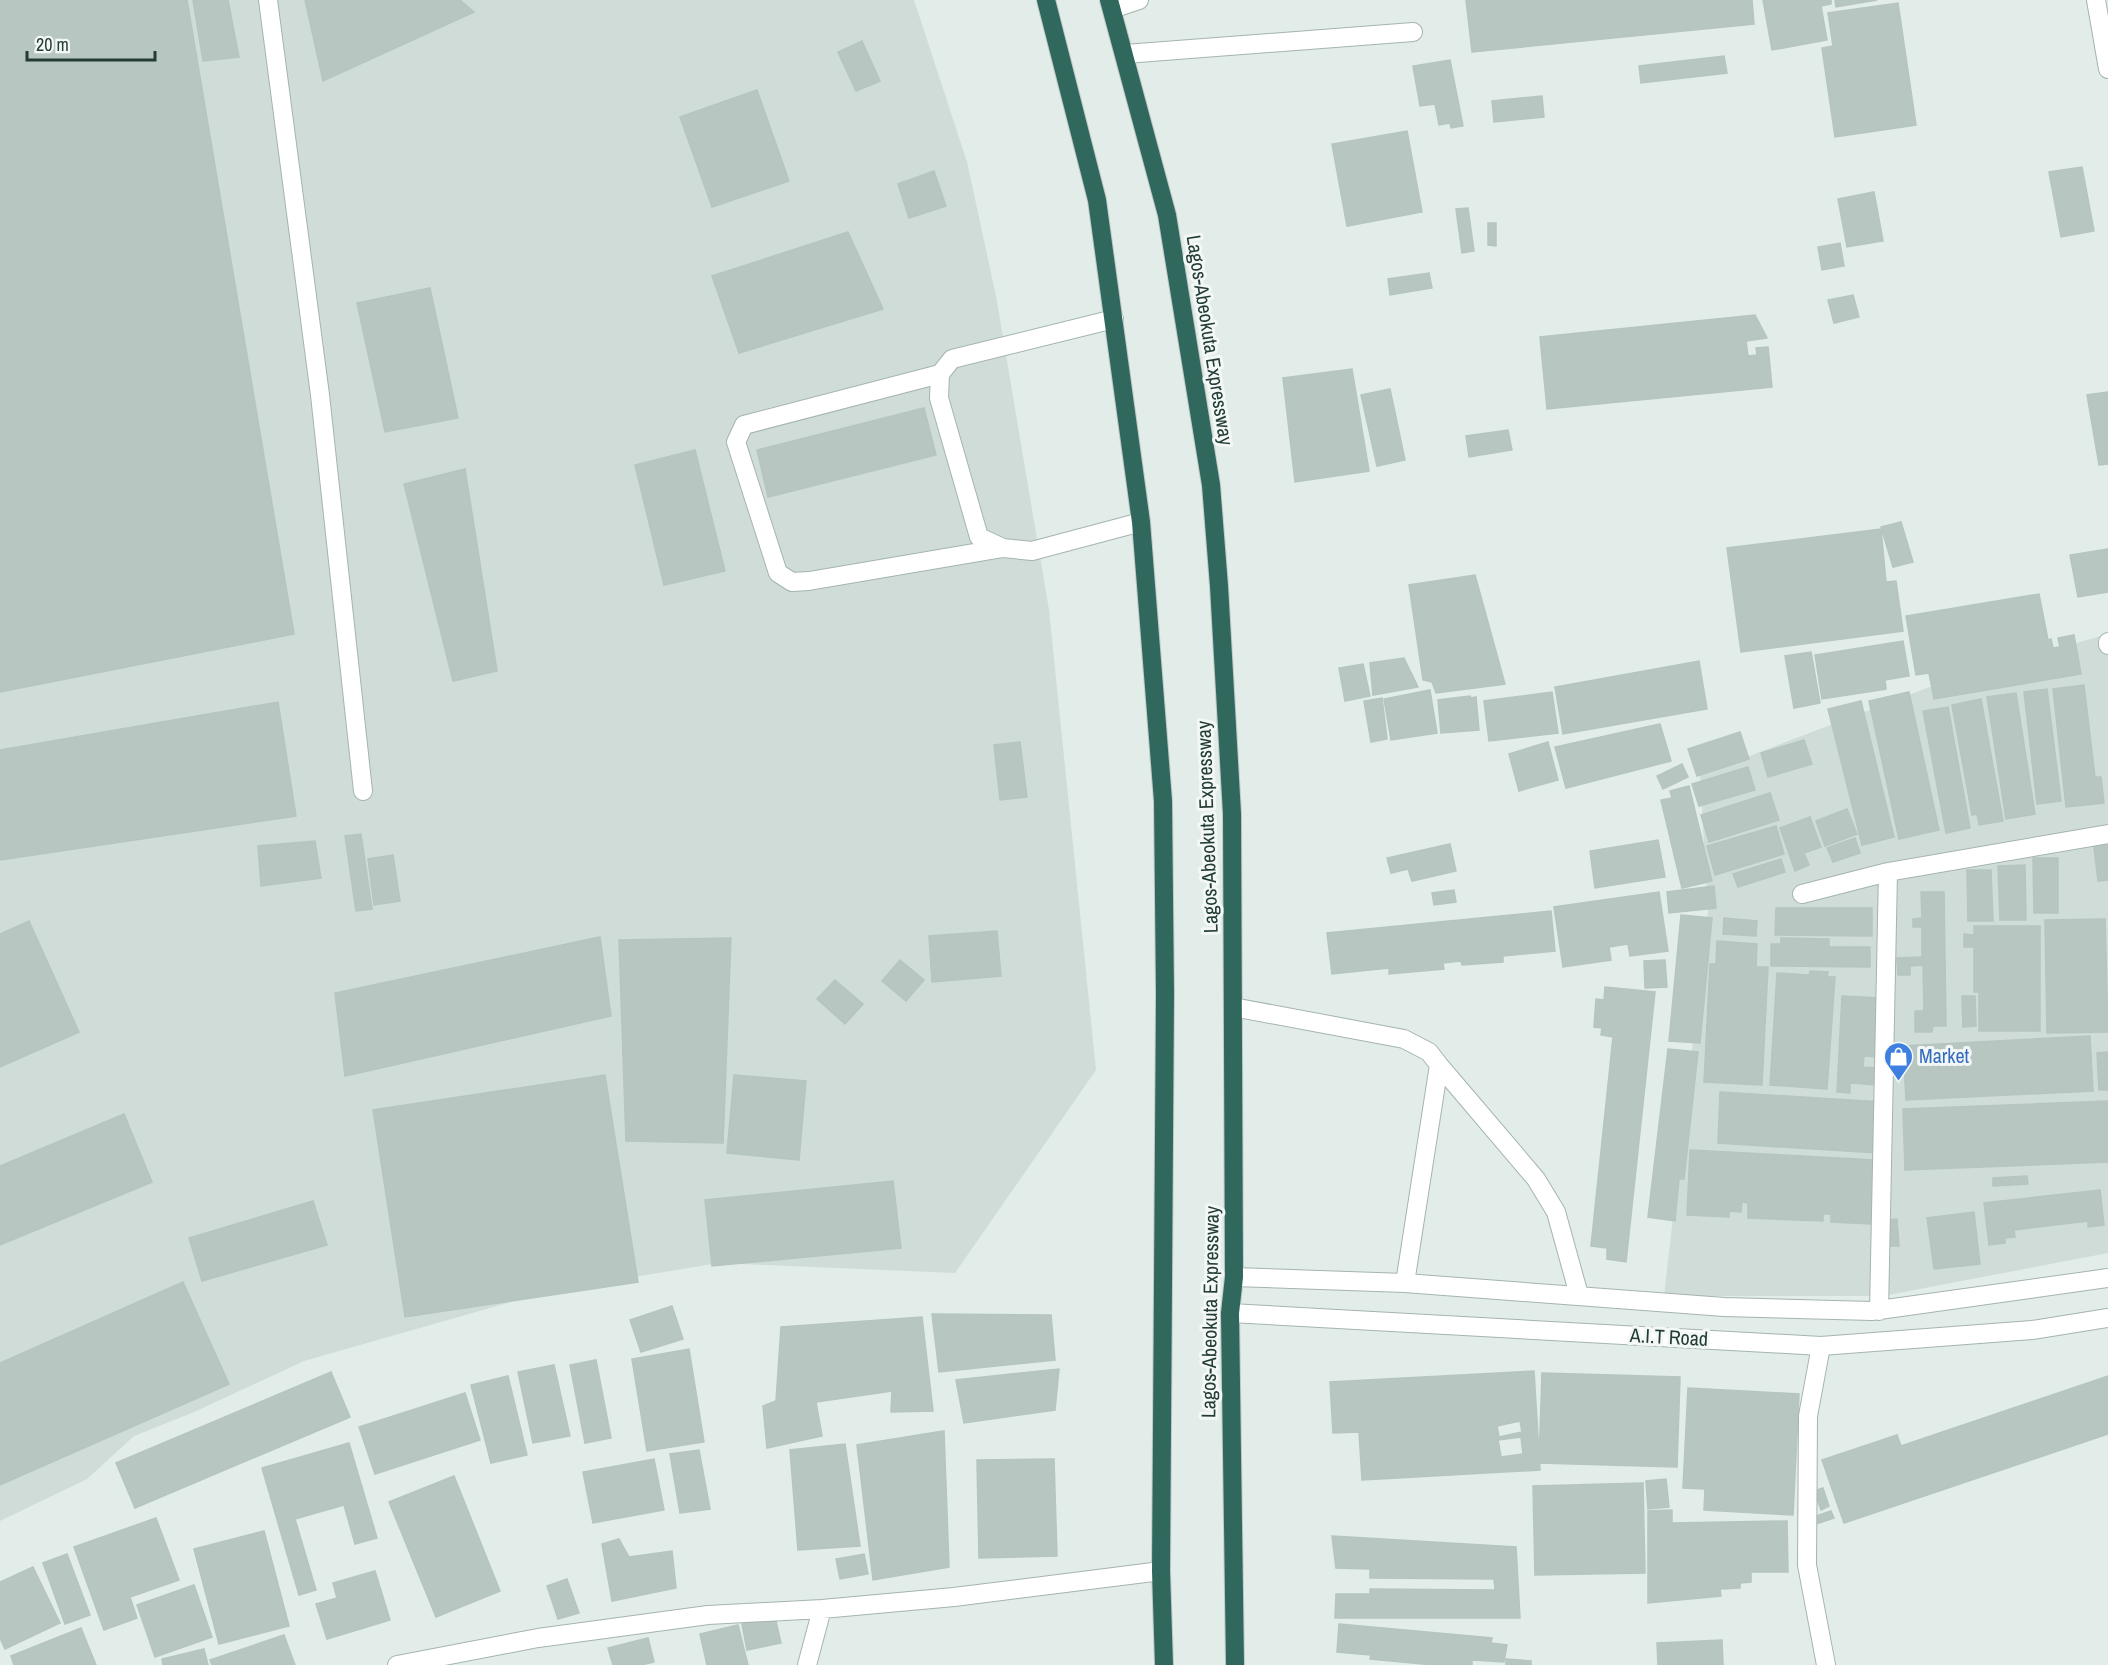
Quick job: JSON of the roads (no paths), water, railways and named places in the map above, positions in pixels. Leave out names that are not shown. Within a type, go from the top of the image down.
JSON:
[{"type":"highway","points":[[1046,0],[1097,200],[1141,522],[1163,801],[1166,994],[1161,1571],[1164,1665]]},
{"type":"highway","name":"Lagos-Abeokuta Expressway","points":[[1111,5],[1167,215],[1211,485],[1219,586],[1232,814],[1234,1277],[1230,1313],[1236,1665]]},
{"type":"street","points":[[268,0],[321,395],[363,791]]},
{"type":"street","points":[[1111,5],[1139,0]]},
{"type":"street","points":[[2096,0],[2108,69]]},
{"type":"street","points":[[1125,54],[1413,32]]},
{"type":"street","points":[[1004,548],[979,537],[939,398],[940,374],[952,359],[1114,319]]},
{"type":"street","points":[[940,374],[744,424],[736,442],[778,573],[792,582],[809,581],[1004,548],[1032,551],[1141,522]]},
{"type":"street","points":[[1802,894],[1888,872],[2108,834]]},
{"type":"street","points":[[1879,1311],[1888,872]]},
{"type":"street","points":[[1233,1007],[1404,1038],[1430,1052],[1536,1179],[1556,1212],[1579,1295]]},
{"type":"street","points":[[1405,1282],[1439,1065]]},
{"type":"street","name":"A.I.T Road","points":[[1234,1277],[1405,1282],[1724,1307],[1879,1311],[2108,1278]]},
{"type":"street","name":"A.I.T Road","points":[[1230,1313],[1821,1346],[2032,1330],[2108,1318]]},
{"type":"street","points":[[1821,1346],[1808,1416],[1807,1565],[1826,1665]]},
{"type":"street","points":[[397,1665],[537,1638],[697,1616],[954,1598],[1161,1571]]},
{"type":"street","points":[[807,1665],[822,1609]]},
{"type":"place","name":"Market","points":[[1898,1082]]}]
